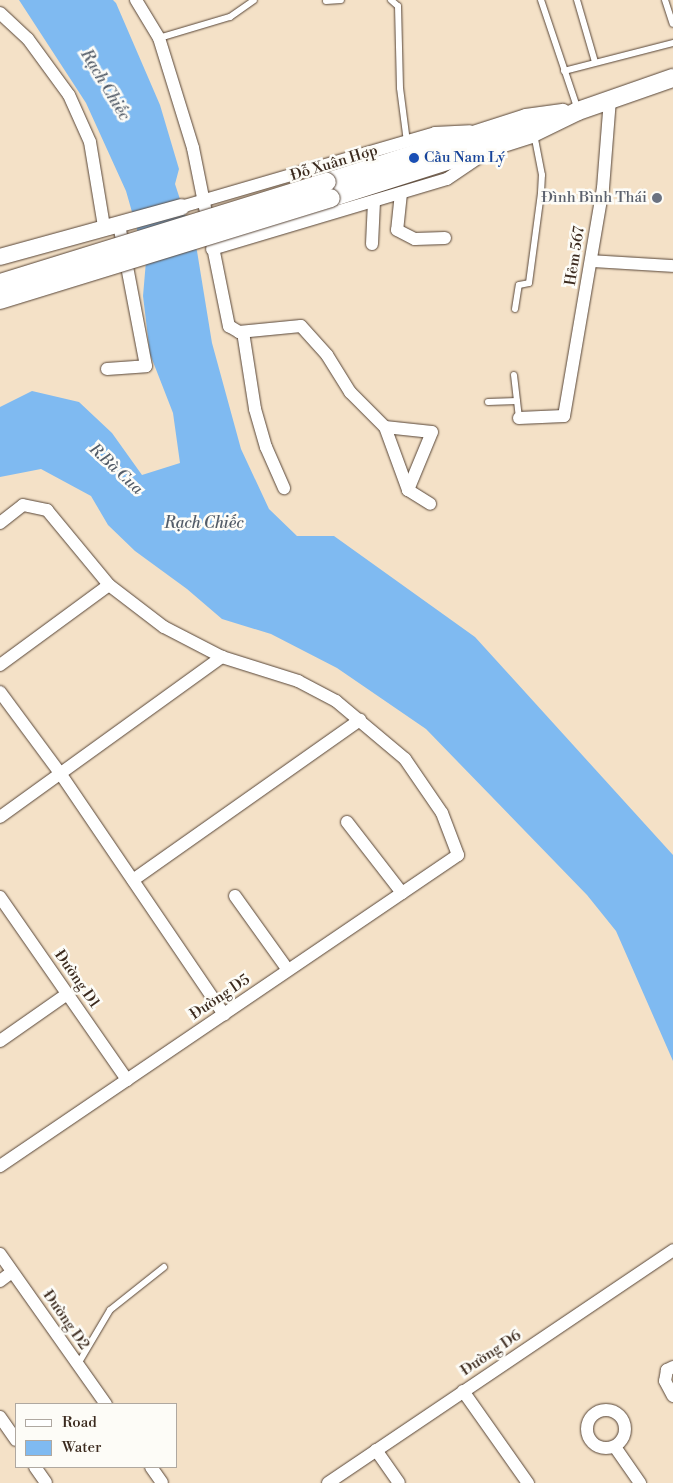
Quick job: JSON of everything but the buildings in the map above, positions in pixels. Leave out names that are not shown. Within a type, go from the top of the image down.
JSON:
[{"type":"main road","name":"Đỗ Xuân Hợp","points":[[329,190],[492,138],[534,133],[578,111],[673,78]]},
{"type":"main road","name":"Đỗ Xuân Hợp","points":[[492,138],[526,118],[578,111]]},
{"type":"main road","points":[[0,283],[329,190]]},
{"type":"main road","points":[[0,300],[329,190]]},
{"type":"street","points":[[136,0],[158,38],[193,148],[202,203],[228,326],[243,332],[302,326],[327,355],[350,392],[385,427],[408,490],[430,504]]},
{"type":"street","points":[[0,13],[28,39],[69,95],[90,142],[146,366],[107,369]]},
{"type":"street","name":"Hẻm 567","points":[[519,418],[564,416],[603,188],[610,100]]},
{"type":"street","name":"Đỗ Xuân Hợp","points":[[181,207],[202,203],[435,133],[492,138]]},
{"type":"street","name":"Đỗ Xuân Hợp","points":[[212,249],[447,178],[492,138]]},
{"type":"street","points":[[401,193],[397,230],[415,239],[445,238]]},
{"type":"street","points":[[372,244],[374,201]]},
{"type":"street","points":[[0,257],[181,207]]},
{"type":"street","points":[[591,261],[673,266]]},
{"type":"street","points":[[243,332],[255,409],[266,447],[284,488]]},
{"type":"street","points":[[385,427],[432,432],[408,490]]},
{"type":"street","points":[[0,523],[23,505],[47,510],[109,585],[164,627],[222,657],[298,681],[336,701],[360,720],[133,880]]},
{"type":"street","points":[[0,665],[109,585]]},
{"type":"street","points":[[0,817],[222,657]]},
{"type":"street","points":[[0,692],[60,773],[224,1014]]},
{"type":"street","name":"Đường D5","points":[[0,1166],[458,855],[442,813],[405,759],[360,720]]},
{"type":"street","points":[[347,822],[402,893]]},
{"type":"street","points":[[235,896],[288,970]]},
{"type":"street","name":"Đường D1","points":[[0,897],[127,1080]]},
{"type":"street","points":[[0,1041],[67,994]]},
{"type":"street","name":"Đường D6","points":[[328,1483],[673,1250]]},
{"type":"street","name":"Đường D2","points":[[0,1254],[105,1403]]},
{"type":"street","points":[[0,1281],[12,1272]]},
{"type":"street","points":[[673,1367],[667,1370],[665,1381],[673,1396]]},
{"type":"street","points":[[463,1391],[528,1483]]},
{"type":"street","points":[[0,1417],[15,1439]]},
{"type":"street","points":[[615,1447],[640,1483]]},
{"type":"street","points":[[376,1450],[400,1483]]},
{"type":"street","points":[[36,1468],[46,1483]]},
{"type":"street","points":[[152,1468],[162,1483]]},
{"type":"lane","points":[[158,38],[230,17],[254,0]]},
{"type":"lane","points":[[326,1],[341,0]]},
{"type":"lane","points":[[391,0],[398,6],[400,88],[407,142]]},
{"type":"lane","points":[[541,0],[578,111]]},
{"type":"lane","points":[[577,0],[595,62]]},
{"type":"lane","points":[[665,0],[673,24]]},
{"type":"lane","points":[[564,71],[673,43]]},
{"type":"lane","points":[[515,309],[519,285],[529,283],[541,193],[542,175],[534,133]]},
{"type":"lane","points":[[514,375],[519,418]]},
{"type":"lane","points":[[488,402],[517,401]]},
{"type":"lane","points":[[78,1364],[110,1310],[164,1267]]},
{"type":"water","name":"Rạch Chiếc","points":[[19,0],[113,0],[116,3],[160,105],[179,169],[175,184],[197,251],[212,343],[241,449],[269,509],[297,536],[334,536],[475,637],[673,855],[673,1061],[616,931],[587,895],[426,729],[337,668],[271,634],[222,619],[187,589],[135,551],[108,525],[91,496],[41,469],[0,477],[0,407],[32,391],[79,402],[112,433],[142,475],[180,463],[173,413],[150,354],[143,296],[146,261],[126,191],[86,103]]},
{"type":"place","name":"Cầu Nam Lý","points":[[414,158]]},
{"type":"place","name":"Đình Bình Thái","points":[[657,198]]},
{"type":"water label","name":"R.Bà Cua","points":[[116,469]]}]
